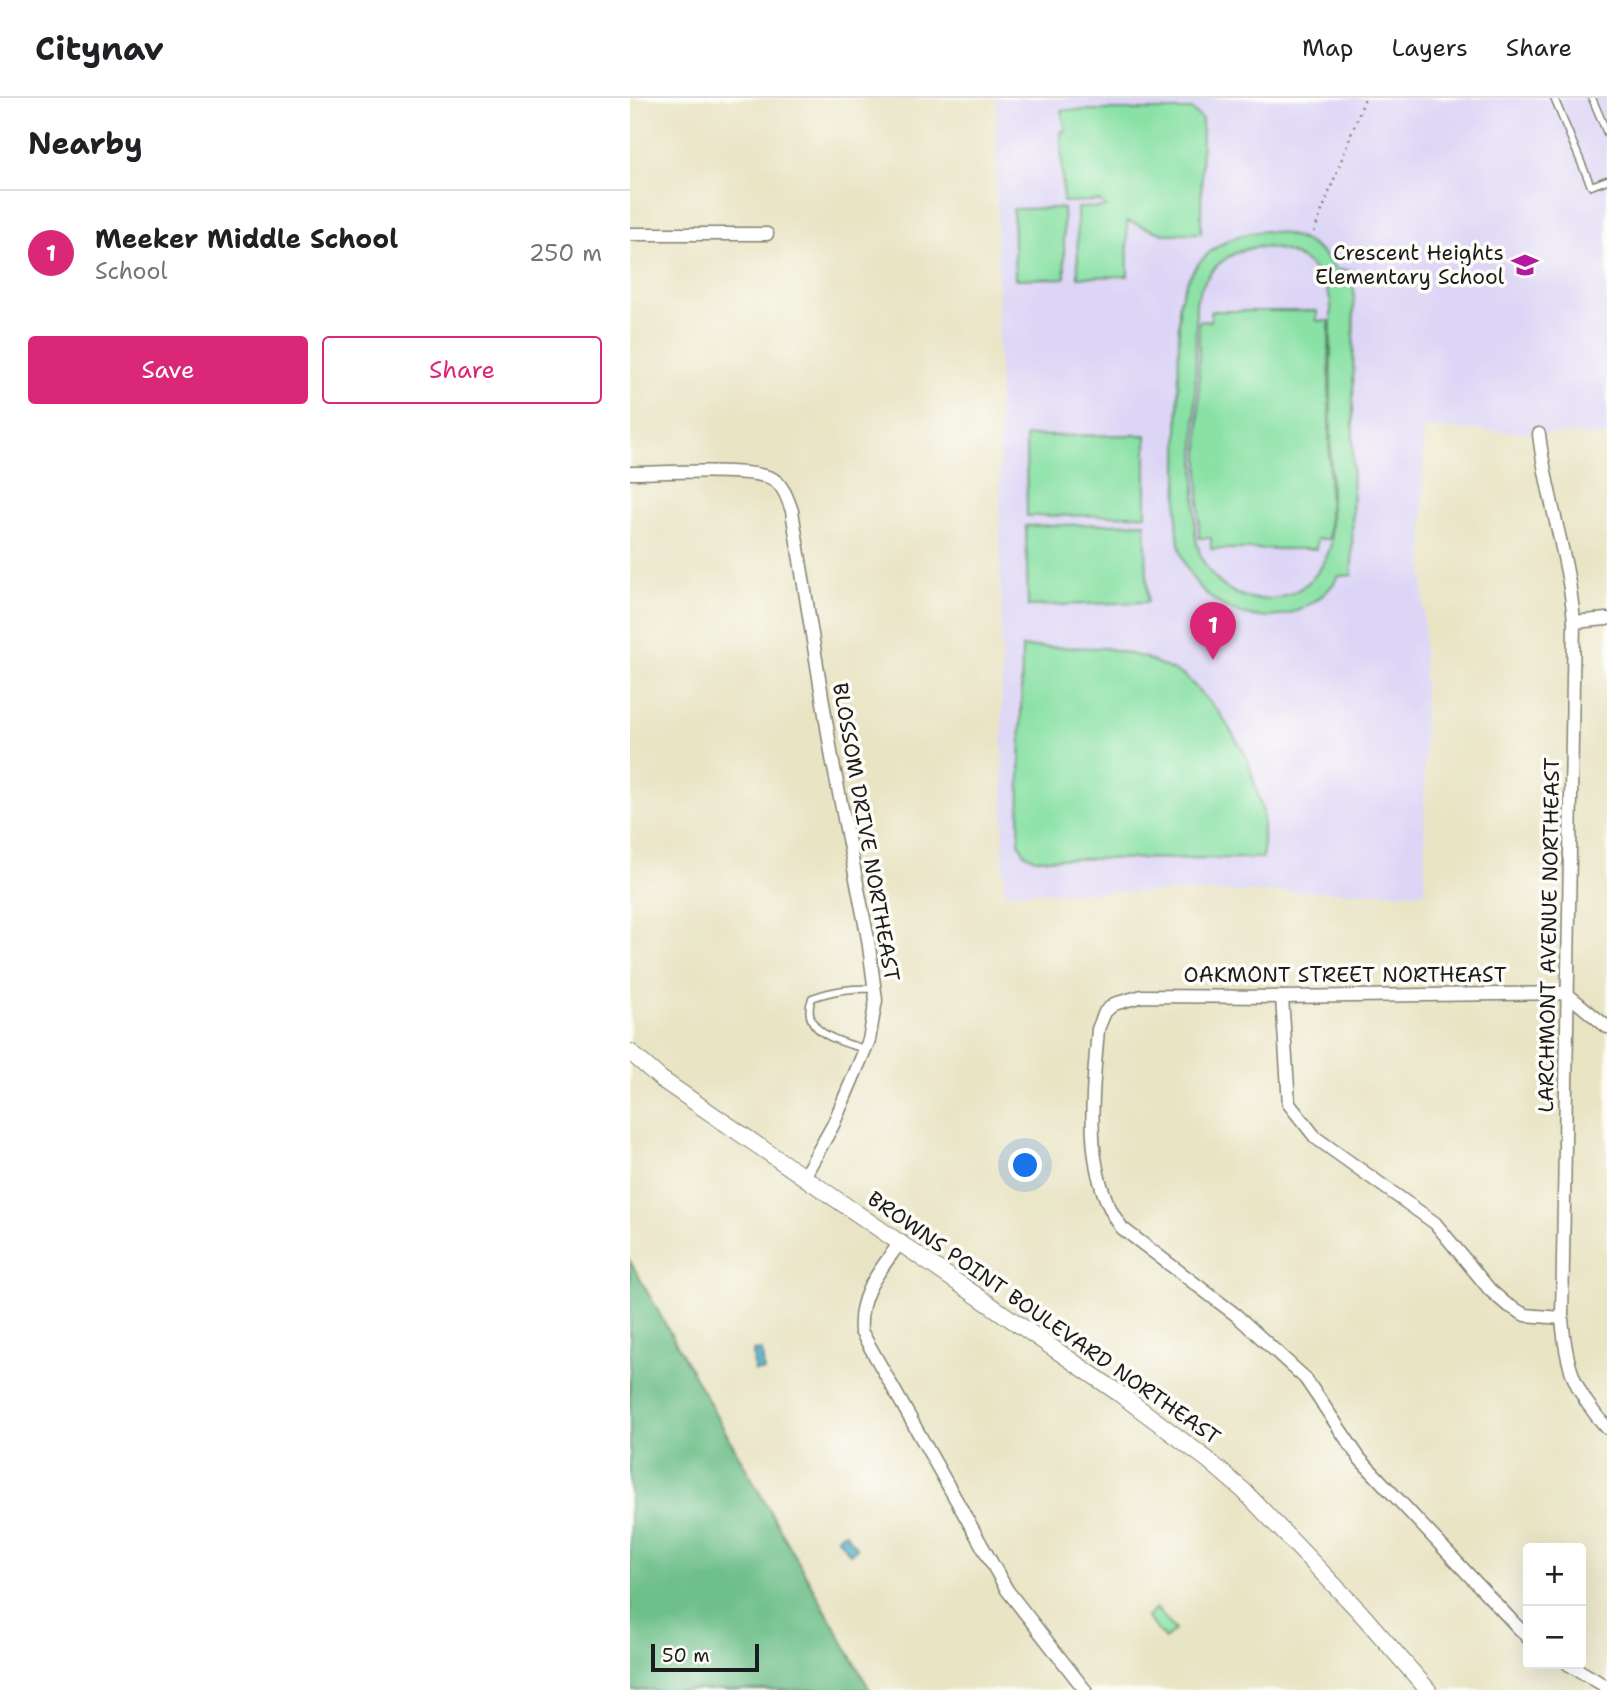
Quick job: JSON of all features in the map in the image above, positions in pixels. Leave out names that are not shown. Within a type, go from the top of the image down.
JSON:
[{"type":"street","points":[[630,234],[767,234]]},
{"type":"street","name":"LARCHMONT AVENUE NORTHEAST","points":[[1539,434],[1542,467],[1567,565],[1574,622],[1562,1318],[1565,1355],[1575,1386],[1607,1429]]},
{"type":"street","name":"BLOSSOM DRIVE NORTHEAST","points":[[630,473],[742,473],[772,478],[780,485],[792,511],[832,758],[869,939],[876,1012],[865,1049],[833,1125],[805,1175]]},
{"type":"street","points":[[1574,622],[1607,619]]},
{"type":"street","points":[[1566,993],[1607,1027]]},
{"type":"street","name":"OAKMONT STREET NORTHEAST","points":[[1523,1633],[1360,1459],[1304,1378],[1236,1315],[1122,1228],[1108,1209],[1098,1176],[1094,1127],[1098,1029],[1105,1012],[1114,1004],[1142,996],[1566,993]]},
{"type":"street","points":[[1282,997],[1289,1104],[1304,1125],[1316,1138],[1435,1223],[1490,1290],[1506,1304],[1525,1315],[1562,1318]]},
{"type":"street","name":"BROWNS POINT BOULEVARD NORTHEAST","points":[[630,1052],[682,1093],[901,1241],[1128,1400],[1235,1483],[1359,1611],[1428,1690]]},
{"type":"street","points":[[901,1241],[867,1288],[861,1308],[861,1331],[1007,1590],[1085,1690]]},
{"type":"street","points":[[1576,1669],[1607,1687]]},
{"type":"lane","points":[[1554,98],[1591,186],[1607,180]]},
{"type":"lane","points":[[1592,98],[1607,133]]},
{"type":"lane","points":[[865,1049],[820,1033],[810,1019],[809,1005],[811,998],[844,988],[875,989]]},
{"type":"path","points":[[1314,232],[1365,98]]},
{"type":"shaded area","points":[[996,98],[1607,98],[1607,436],[1423,428],[1425,892],[1004,892]]},
{"type":"green space","points":[[1061,110],[1192,110],[1202,119],[1201,233],[1164,234],[1127,221],[1128,276],[1078,277],[1077,208],[1106,207],[1099,201],[1063,202],[1061,131],[1066,131]]},
{"type":"green space","points":[[1063,208],[1065,278],[1015,279],[1013,209]]},
{"type":"green space","points":[[1265,231],[1297,237],[1322,253],[1336,270],[1354,271],[1352,575],[1339,576],[1324,594],[1306,607],[1273,617],[1236,612],[1203,590],[1187,569],[1177,525],[1179,305],[1190,275],[1199,263],[1221,245]],"holes":[[[1257,247],[1270,248],[1304,261],[1320,278],[1331,302],[1331,544],[1319,570],[1302,588],[1280,597],[1258,599],[1236,593],[1217,580],[1202,559],[1195,531],[1196,302],[1211,272],[1226,258]]]},
{"type":"green space","points":[[1211,311],[1317,311],[1317,321],[1329,321],[1329,539],[1317,539],[1316,549],[1211,549],[1211,538],[1199,538],[1199,321],[1211,321]]},
{"type":"green space","points":[[1146,435],[1146,515],[1027,516],[1026,436]]},
{"type":"green space","points":[[1145,523],[1148,602],[1028,606],[1026,526]]},
{"type":"green space","points":[[1022,647],[1105,648],[1146,658],[1185,676],[1219,712],[1247,757],[1263,813],[1263,858],[1035,859],[1024,853],[1019,842]]},
{"type":"green space","points":[[630,1261],[870,1690],[630,1690]]},
{"type":"green space","points":[[1156,1608],[1175,1630],[1165,1639],[1146,1617]]},
{"type":"water","points":[[762,1350],[764,1371],[754,1371],[753,1351]]},
{"type":"water","points":[[845,1532],[857,1548],[850,1554],[837,1537]]},
{"type":"place","name":"Crescent Heights Elementary School","points":[[1525,265]]},
{"type":"place","name":"Meeker Middle School","points":[[1213,660]]}]
